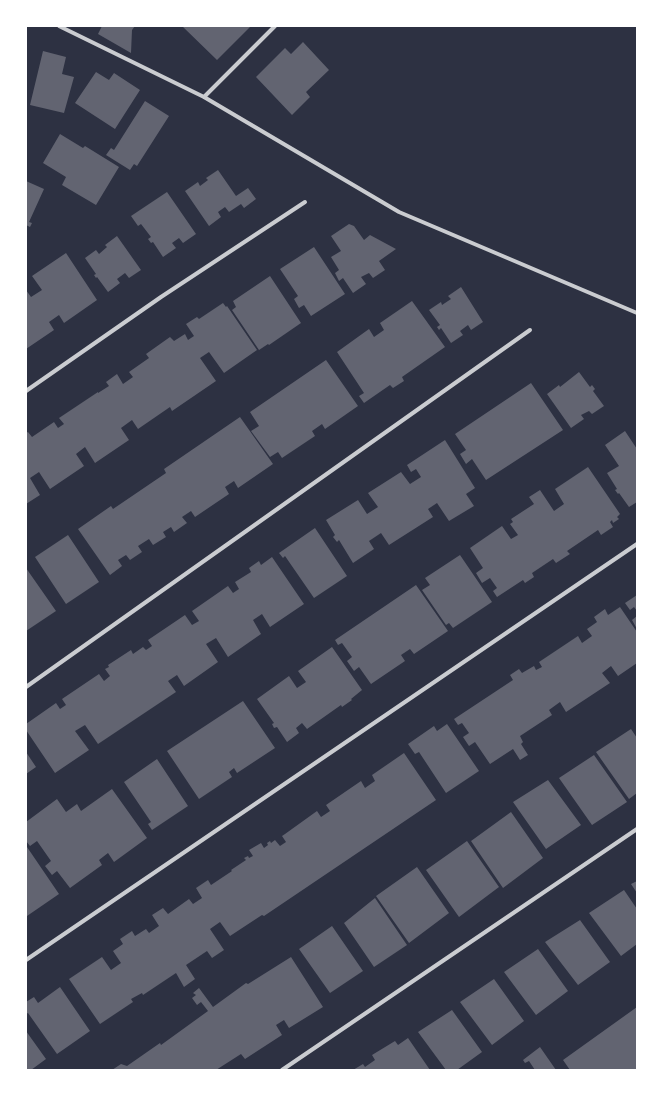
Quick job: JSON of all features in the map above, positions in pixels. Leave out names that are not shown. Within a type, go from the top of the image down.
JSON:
[{"type":"street","points":[[59,26],[204,97],[399,212],[637,313]]},
{"type":"street","points":[[204,97],[275,26]]},
{"type":"street","points":[[26,391],[161,297],[305,202]]},
{"type":"street","points":[[26,687],[530,330]]},
{"type":"street","points":[[26,960],[637,544]]},
{"type":"street","points":[[282,1070],[637,829]]},
{"type":"building","points":[[102,26],[135,26],[132,30],[131,53],[98,34]]},
{"type":"building","points":[[182,26],[251,26],[217,60]]},
{"type":"building","points":[[303,42],[329,70],[306,92],[310,97],[292,115],[256,77],[285,48],[291,54]]},
{"type":"building","points":[[43,51],[66,57],[62,74],[74,77],[64,113],[30,105]]},
{"type":"building","points":[[96,72],[109,80],[114,73],[140,90],[115,129],[75,103]]},
{"type":"building","points":[[145,101],[169,116],[137,166],[134,164],[130,170],[106,155],[111,148],[114,150]]},
{"type":"building","points":[[60,134],[83,148],[85,146],[119,167],[96,205],[62,185],[66,177],[43,163]]},
{"type":"building","points":[[218,170],[236,196],[248,188],[256,199],[244,208],[241,204],[229,212],[225,207],[218,212],[221,217],[209,226],[185,191],[198,182],[200,186],[208,180],[206,178]]},
{"type":"building","points":[[26,181],[44,189],[29,222],[32,223],[30,227],[26,225]]},
{"type":"building","points":[[167,192],[196,234],[183,243],[179,238],[172,243],[176,248],[163,257],[153,242],[151,243],[148,239],[151,237],[141,224],[138,226],[131,216]]},
{"type":"building","points":[[349,224],[354,226],[364,240],[370,235],[396,249],[379,261],[385,270],[373,278],[369,273],[361,277],[366,284],[353,293],[343,278],[339,281],[335,273],[339,270],[331,257],[341,251],[331,236]]},
{"type":"building","points":[[117,236],[141,270],[129,278],[125,273],[117,279],[120,283],[108,292],[97,277],[96,278],[94,275],[96,274],[85,258],[96,250],[99,254],[107,247],[105,245]]},
{"type":"building","points":[[314,247],[345,294],[311,316],[304,305],[299,308],[294,299],[298,296],[280,269]]},
{"type":"building","points":[[66,253],[97,300],[64,323],[59,315],[49,322],[54,330],[26,349],[26,290],[31,297],[42,290],[32,276]]},
{"type":"building","points":[[270,276],[301,323],[269,345],[268,344],[259,350],[232,310],[236,307],[233,301]]},
{"type":"building","points":[[461,287],[483,322],[471,330],[468,325],[460,331],[463,335],[451,343],[441,328],[439,330],[437,327],[440,325],[429,310],[441,302],[442,305],[451,299],[448,296]]},
{"type":"building","points":[[412,301],[445,347],[402,377],[404,381],[393,388],[390,385],[364,403],[359,396],[364,393],[337,352],[369,329],[374,337],[384,330],[380,323]]},
{"type":"building","points":[[223,303],[226,307],[227,306],[257,350],[224,373],[209,352],[200,358],[216,381],[172,411],[170,407],[138,429],[132,420],[121,428],[129,440],[95,463],[85,447],[76,454],[84,466],[50,489],[39,472],[30,478],[40,495],[26,504],[26,433],[28,432],[32,437],[54,422],[58,428],[64,424],[59,418],[109,386],[106,382],[117,374],[123,384],[133,377],[129,372],[149,358],[146,354],[170,337],[174,341],[185,334],[188,340],[194,336],[186,324],[197,317],[199,319]]},
{"type":"building","points":[[326,360],[358,406],[325,429],[322,424],[312,431],[315,436],[282,458],[278,452],[270,457],[251,431],[259,426],[250,412]]},
{"type":"building","points":[[579,372],[590,387],[592,385],[595,389],[593,391],[604,406],[592,414],[589,411],[581,415],[584,419],[571,428],[547,394],[559,385],[560,387]]},
{"type":"building","points":[[531,383],[563,430],[486,480],[472,459],[466,464],[460,454],[466,450],[455,434]]},
{"type":"building","points":[[240,417],[273,464],[238,488],[234,481],[225,487],[229,494],[195,517],[191,511],[182,517],[187,523],[174,532],[171,527],[163,532],[166,537],[153,545],[149,539],[138,546],[142,552],[130,560],[126,555],[118,560],[122,566],[110,575],[78,529],[111,506],[113,509],[166,473],[164,469]]},
{"type":"building","points":[[625,431],[637,449],[637,502],[629,507],[615,490],[617,489],[607,473],[619,466],[605,445]]},
{"type":"building","points":[[445,440],[475,488],[466,494],[474,506],[449,521],[437,503],[428,509],[433,517],[389,545],[381,533],[369,541],[374,549],[353,563],[339,540],[337,542],[333,537],[335,535],[326,520],[358,500],[367,514],[378,507],[368,493],[401,472],[410,484],[421,477],[416,469],[411,472],[407,465]]},
{"type":"building","points":[[588,467],[620,514],[617,517],[619,519],[613,523],[612,520],[610,522],[613,527],[601,535],[598,530],[567,551],[570,554],[556,563],[553,559],[532,573],[534,577],[525,583],[523,580],[497,597],[493,591],[497,588],[490,578],[482,583],[476,573],[483,568],[470,548],[502,526],[511,539],[518,535],[510,524],[513,522],[511,519],[534,504],[529,497],[540,490],[554,511],[564,504],[555,489]]},
{"type":"building","points":[[315,528],[347,576],[314,598],[285,556],[283,558],[279,553]]},
{"type":"building","points":[[68,535],[99,582],[66,604],[35,557]]},
{"type":"building","points":[[460,555],[492,602],[453,628],[449,623],[446,625],[422,590],[430,585],[425,578]]},
{"type":"building","points":[[272,557],[304,604],[270,627],[262,614],[253,620],[261,634],[228,657],[216,638],[206,644],[218,662],[184,686],[177,675],[168,681],[176,692],[98,744],[85,725],[75,731],[89,750],[55,773],[26,730],[26,724],[56,703],[60,709],[66,705],[62,699],[99,674],[104,681],[110,676],[105,669],[109,667],[108,665],[131,650],[133,654],[143,647],[146,650],[152,646],[148,640],[185,615],[192,625],[199,621],[192,611],[228,586],[233,593],[239,589],[235,582],[251,572],[249,568],[259,561],[261,565]]},
{"type":"building","points":[[26,568],[56,611],[26,631]]},
{"type":"building","points":[[416,585],[448,631],[414,654],[410,649],[401,655],[405,661],[371,684],[359,667],[354,671],[347,661],[352,657],[342,643],[338,645],[335,640]]},
{"type":"building","points":[[637,595],[637,611],[634,607],[630,610],[625,603]]},
{"type":"building","points":[[620,607],[637,632],[637,663],[618,676],[611,666],[602,673],[610,683],[566,712],[560,702],[549,710],[552,715],[520,736],[523,742],[521,744],[528,755],[520,760],[513,749],[490,764],[475,742],[469,746],[463,737],[469,733],[462,723],[458,725],[454,719],[513,680],[510,675],[519,669],[522,673],[534,666],[536,670],[542,667],[539,662],[578,636],[582,643],[592,636],[587,629],[597,622],[594,617],[605,609],[608,615]]},
{"type":"building","points":[[637,616],[637,629],[632,620]]},
{"type":"building","points":[[332,647],[362,690],[351,699],[352,700],[342,707],[341,705],[307,729],[302,723],[296,728],[299,733],[287,742],[277,727],[274,728],[272,724],[274,723],[257,699],[289,676],[297,688],[306,682],[298,671]]},
{"type":"building","points":[[243,701],[275,748],[237,773],[234,768],[229,772],[232,777],[199,799],[167,751]]},
{"type":"building","points":[[447,724],[479,771],[446,793],[419,752],[415,754],[408,744],[434,726],[437,731]]},
{"type":"building","points":[[631,729],[637,738],[637,793],[629,799],[596,752]]},
{"type":"building","points":[[26,752],[36,767],[26,774]]},
{"type":"building","points":[[404,753],[436,800],[264,916],[262,915],[230,936],[220,922],[210,929],[224,950],[212,958],[207,951],[186,965],[195,979],[184,987],[176,973],[143,995],[142,993],[131,999],[133,1002],[100,1024],[69,979],[102,957],[111,970],[121,963],[113,951],[123,944],[120,939],[132,931],[135,936],[146,929],[149,933],[159,926],[152,915],[163,908],[168,914],[189,899],[193,904],[202,898],[196,888],[208,880],[211,885],[246,860],[244,858],[253,856],[249,850],[261,843],[264,848],[268,845],[267,843],[270,841],[271,843],[275,840],[280,846],[286,842],[282,836],[317,811],[321,817],[330,811],[326,805],[361,781],[365,788],[375,781],[372,775]]},
{"type":"building","points":[[594,755],[627,802],[592,825],[559,778]]},
{"type":"building","points":[[157,759],[188,806],[152,830],[148,824],[151,822],[124,782]]},
{"type":"building","points":[[548,780],[581,825],[546,849],[513,802]]},
{"type":"building","points":[[112,789],[147,838],[114,862],[108,853],[99,860],[102,865],[70,888],[57,871],[52,875],[45,866],[51,861],[37,841],[30,846],[26,841],[26,822],[57,799],[66,812],[77,804],[81,811]]},
{"type":"building","points":[[511,812],[543,858],[503,888],[471,841]]},
{"type":"building","points":[[467,841],[499,887],[459,917],[426,870]]},
{"type":"building","points":[[27,847],[59,894],[27,916],[26,848]]},
{"type":"building","points":[[417,867],[449,913],[409,943],[376,896]]},
{"type":"building","points":[[637,881],[637,893],[631,884]]},
{"type":"building","points":[[624,890],[637,909],[637,944],[621,956],[589,913]]},
{"type":"building","points":[[375,898],[407,945],[374,967],[344,923]]},
{"type":"building","points":[[580,920],[610,962],[578,985],[545,942]]},
{"type":"building","points":[[332,926],[363,971],[330,993],[299,949]]},
{"type":"building","points":[[538,949],[568,991],[536,1015],[504,972]]},
{"type":"building","points":[[291,957],[323,1007],[289,1028],[284,1020],[276,1025],[282,1035],[245,1059],[241,1054],[216,1070],[112,1070],[121,1064],[127,1066],[160,1043],[161,1045],[208,1011],[201,1002],[197,1005],[192,998],[196,995],[193,993],[199,988],[213,1007],[246,983],[248,984]]},
{"type":"building","points":[[494,979],[524,1021],[492,1045],[460,1002]]},
{"type":"building","points":[[60,987],[90,1031],[57,1054],[28,1013],[26,1014],[26,1002],[34,997],[38,1003]]},
{"type":"building","points":[[637,1007],[637,1070],[570,1070],[563,1060]]},
{"type":"building","points":[[452,1010],[482,1052],[457,1070],[446,1070],[418,1032]]},
{"type":"building","points":[[26,1031],[46,1059],[31,1070],[26,1070]]},
{"type":"building","points":[[408,1038],[430,1070],[353,1070],[363,1064],[365,1067],[375,1060],[372,1055],[395,1041],[398,1045]]},
{"type":"building","points":[[540,1047],[556,1070],[535,1070],[529,1061],[525,1063],[523,1060]]}]
